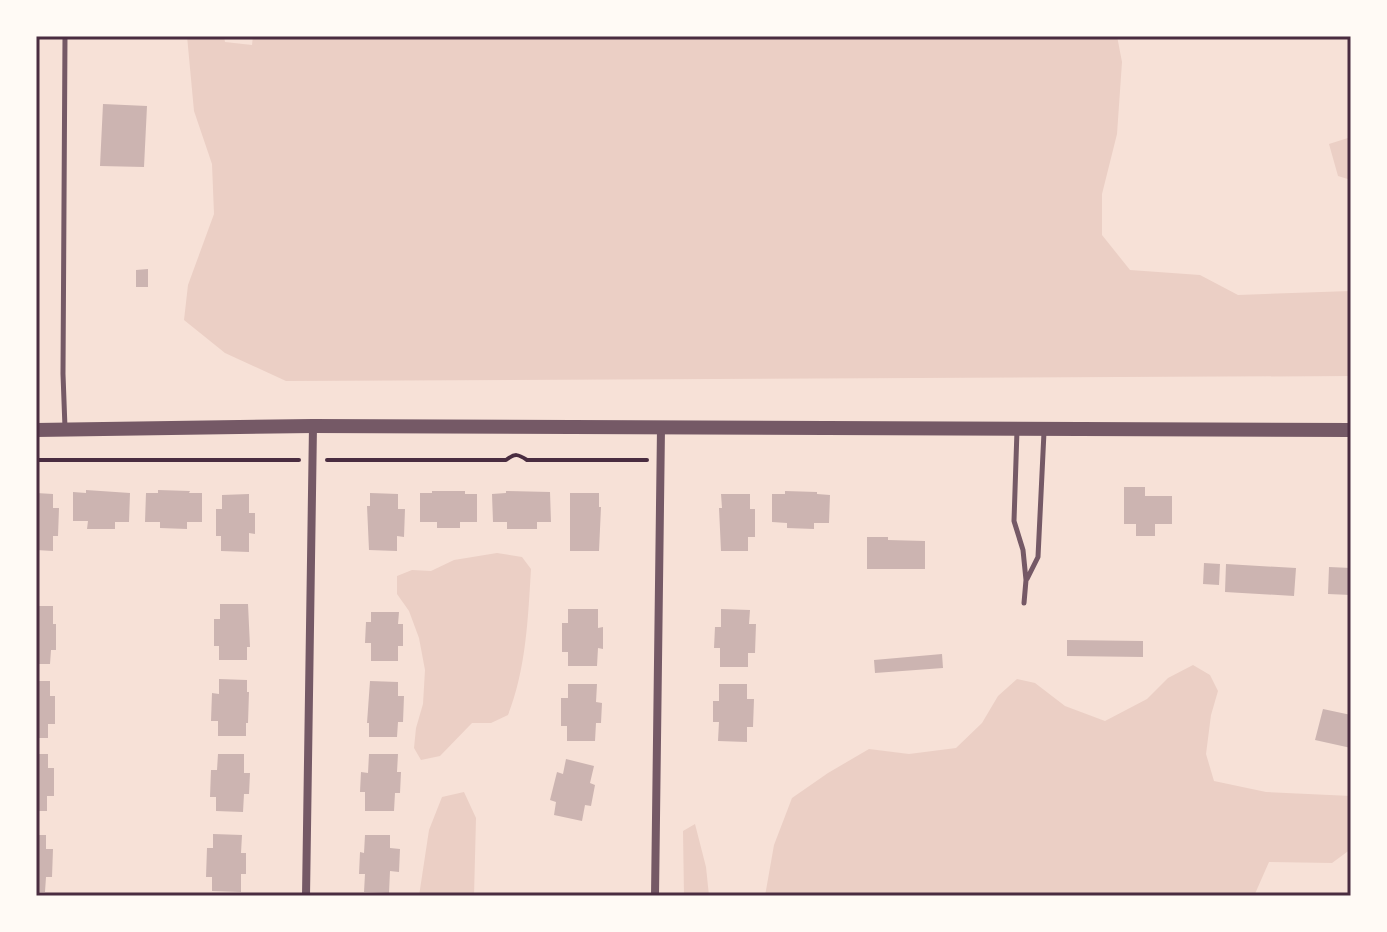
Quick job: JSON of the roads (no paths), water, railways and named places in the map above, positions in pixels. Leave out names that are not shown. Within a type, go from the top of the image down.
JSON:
[{"type":"street","points":[[306,896],[313,426]]},
{"type":"street","points":[[36,430],[313,426],[1351,430]]},
{"type":"street","points":[[655,896],[661,428]]},
{"type":"lane","points":[[65,36],[65,429]]},
{"type":"lane","points":[[1017,429],[1014,521],[1023,550],[1026,580],[1024,603]]},
{"type":"lane","points":[[1026,580],[1038,557],[1044,429]]}]
